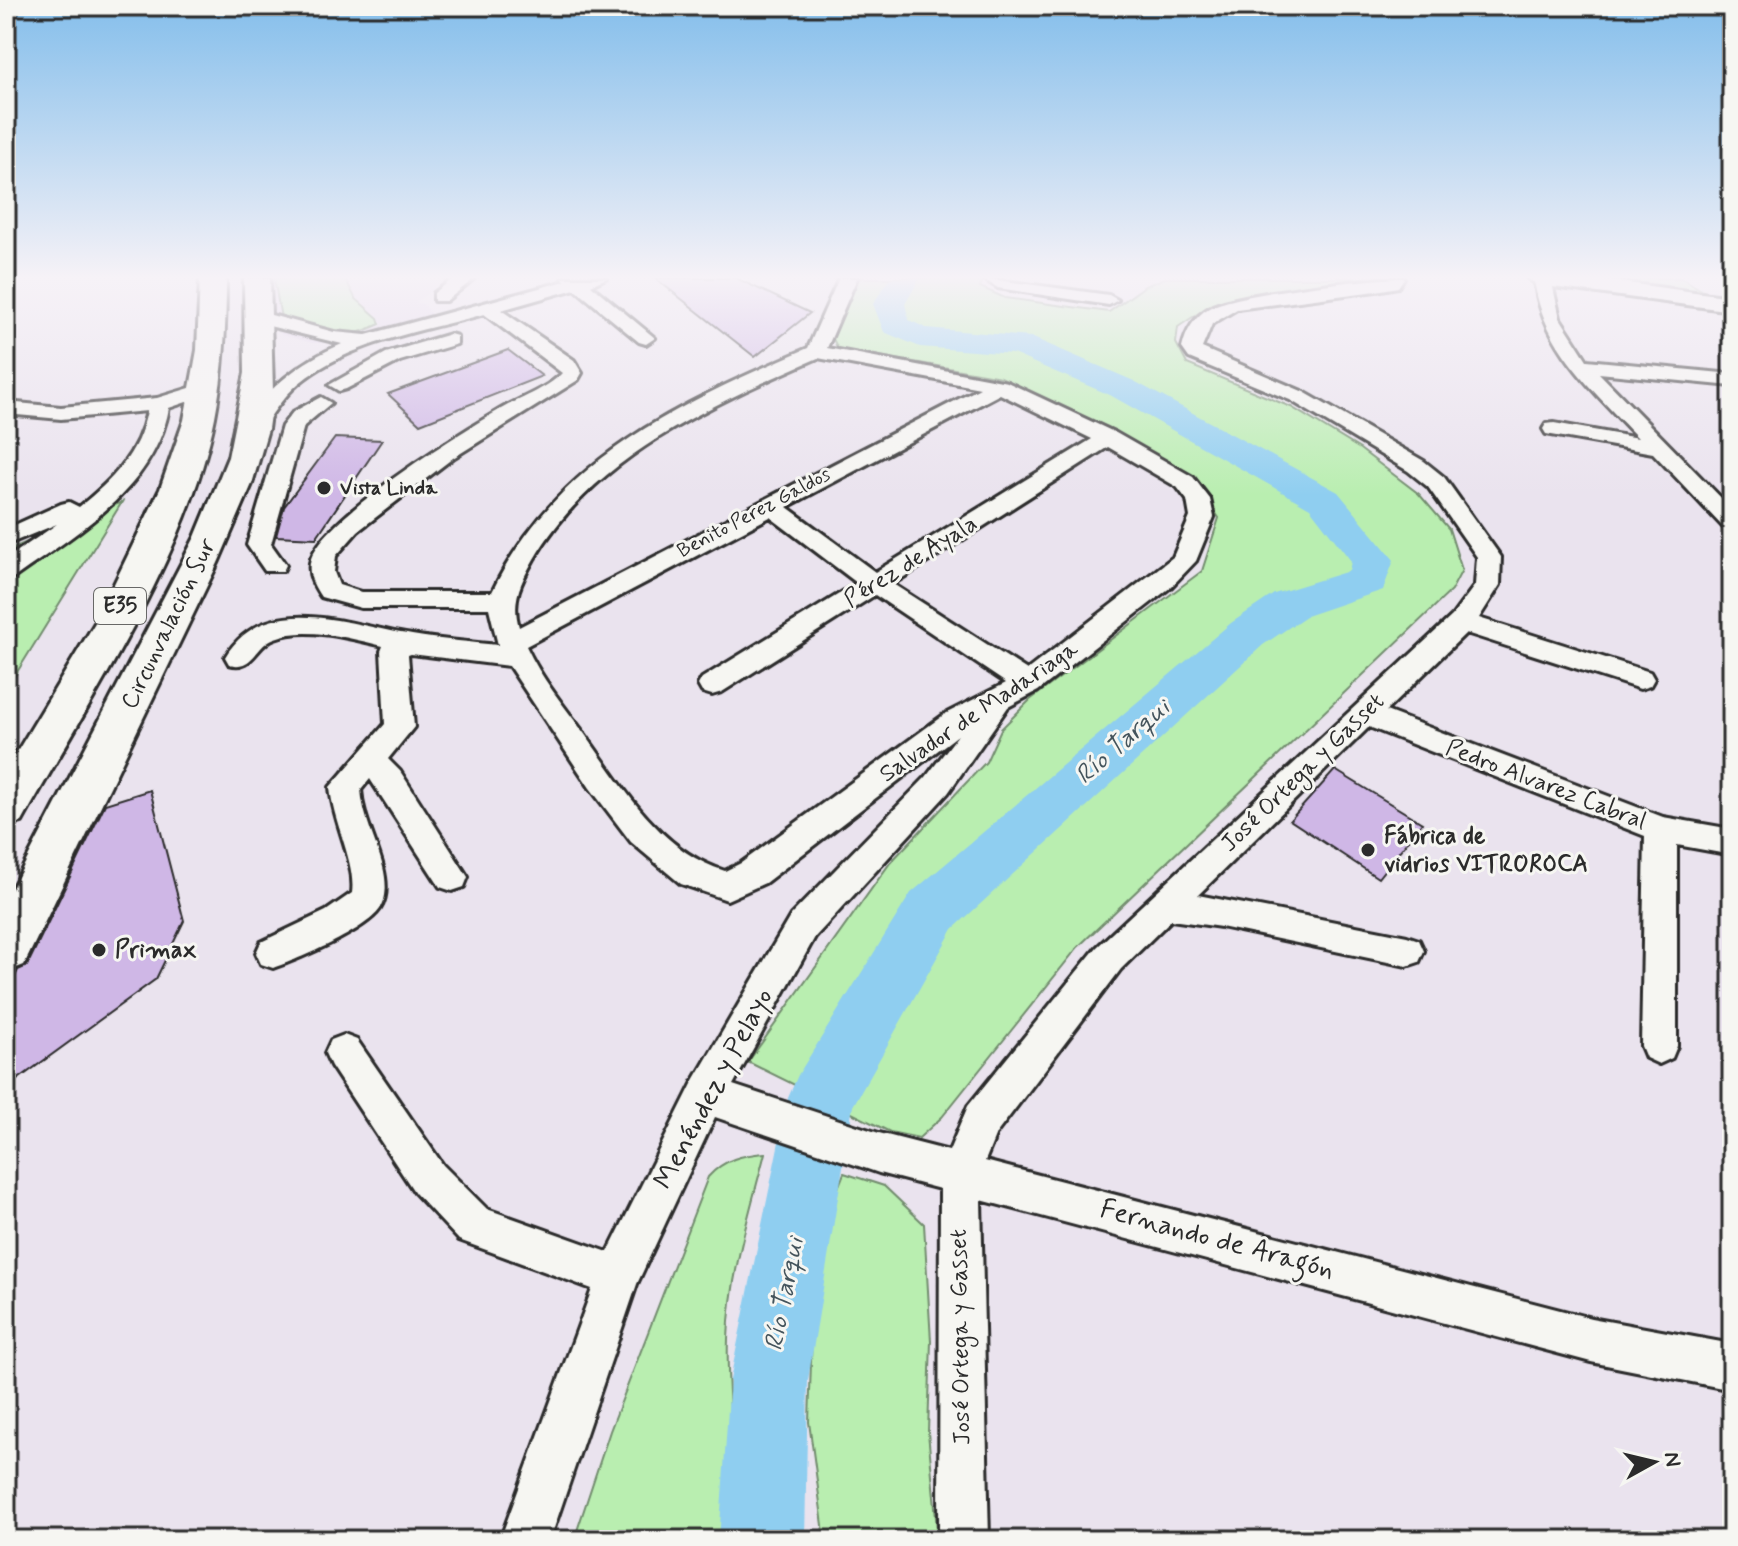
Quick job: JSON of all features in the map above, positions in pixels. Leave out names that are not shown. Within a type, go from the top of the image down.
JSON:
[{"type":"highway","name":"Circunvalación Sur","points":[[6,809],[116,615],[157,533],[194,443],[210,350]]},
{"type":"highway","name":"Circunvalación Sur","points":[[6,949],[224,511],[252,428],[261,350]]},
{"type":"street","points":[[252,428],[267,405],[292,379],[345,350]]},
{"type":"street","points":[[274,565],[259,545],[293,426],[300,416],[321,403],[317,400],[319,393],[393,357],[417,350]]},
{"type":"street","points":[[502,600],[361,600],[330,591],[321,570],[326,552],[353,524],[427,462],[496,418],[568,380],[572,373],[567,364],[545,350]]},
{"type":"street","name":"José Ortega y Gasset","points":[[964,1540],[960,1172],[982,1120],[1109,958],[1461,622],[1488,590],[1492,573],[1489,557],[1436,482],[1358,429],[1297,396],[1196,354],[1193,350]]},
{"type":"street","points":[[1571,350],[1580,365],[1732,523]]},
{"type":"street","points":[[239,657],[256,637],[277,628],[373,632],[408,644],[513,650],[502,600],[523,555],[550,516],[595,471],[762,375],[816,352]]},
{"type":"street","name":"Salvador de Madariaga","points":[[513,650],[599,778],[653,844],[692,874],[727,886],[753,873],[955,722],[1015,690],[1184,561],[1200,526],[1201,508],[1185,482],[1108,438],[1000,386],[816,352]]},
{"type":"street","points":[[1580,365],[1732,380]]},
{"type":"street","name":"Benito Perez Galdos","points":[[513,650],[769,505],[1000,386]]},
{"type":"street","points":[[6,408],[61,413],[159,404],[203,390]]},
{"type":"street","points":[[6,571],[110,489],[147,448],[159,404]]},
{"type":"street","points":[[1554,429],[1659,448]]},
{"type":"street","name":"Pérez de Ayala","points":[[712,685],[877,585],[1108,438]]},
{"type":"street","points":[[6,538],[110,489]]},
{"type":"street","points":[[769,505],[1015,690]]},
{"type":"street","points":[[1461,622],[1640,679]]},
{"type":"street","points":[[273,953],[338,921],[367,901],[371,882],[360,841],[348,815],[345,787],[400,727],[394,651],[408,644]]},
{"type":"street","name":"Menéndez y Pelayo","points":[[525,1540],[618,1277],[719,1100],[803,926],[937,785],[1015,690]]},
{"type":"street","name":"Pedro Alvarez Cabral","points":[[1365,714],[1661,829],[1732,842]]},
{"type":"street","points":[[370,760],[389,779],[452,877]]},
{"type":"street","points":[[1659,1046],[1661,829]]},
{"type":"street","points":[[1165,905],[1221,912],[1407,951]]},
{"type":"street","points":[[344,1053],[429,1179],[474,1225],[618,1277]]},
{"type":"street","name":"Fernando de Aragón","points":[[719,1100],[879,1153],[1591,1340],[1732,1367]]},
{"type":"green space","points":[[845,350],[1180,350],[1187,364],[1291,407],[1360,449],[1419,494],[1449,529],[1462,570],[1451,591],[1078,947],[942,1117],[919,1138],[890,1132],[748,1062],[890,863],[986,762],[1001,729],[1030,700],[1202,571],[1219,518],[1192,478],[1115,434],[1001,377]]},
{"type":"green space","points":[[122,502],[6,690],[6,551]]},
{"type":"green space","points":[[765,1153],[741,1245],[732,1292],[728,1339],[736,1489],[734,1540],[574,1540],[610,1431],[708,1177],[734,1159]]},
{"type":"green space","points":[[844,1173],[884,1186],[924,1224],[931,1341],[928,1432],[938,1540],[825,1540],[809,1422],[813,1302],[819,1237]]},
{"type":"building","name":"Vista Linda","points":[[508,350],[542,376],[420,424],[388,394]]},
{"type":"building","points":[[746,350],[764,350],[755,357]]},
{"type":"building","name":"Vista Linda","points":[[335,438],[382,440],[316,538],[276,536],[284,507]]},
{"type":"building","name":"Fábrica de vidrios VITROROCA","points":[[1335,770],[1422,823],[1378,878],[1290,820]]},
{"type":"building","name":"Primax","points":[[150,790],[184,921],[156,979],[6,1088],[6,996],[18,970],[27,966],[105,804]]},
{"type":"waterway","name":"Río Tarqui","points":[[762,1540],[769,1380],[821,1098],[932,911],[1247,634],[1290,605],[1368,580],[1373,560],[1324,500],[1122,388],[1033,350]]},
{"type":"place","name":"Vista Linda","points":[[324,488]]},
{"type":"place","name":"Fábrica de vidrios VITROROCA","points":[[1368,850]]},
{"type":"place","name":"Primax","points":[[99,950]]}]
